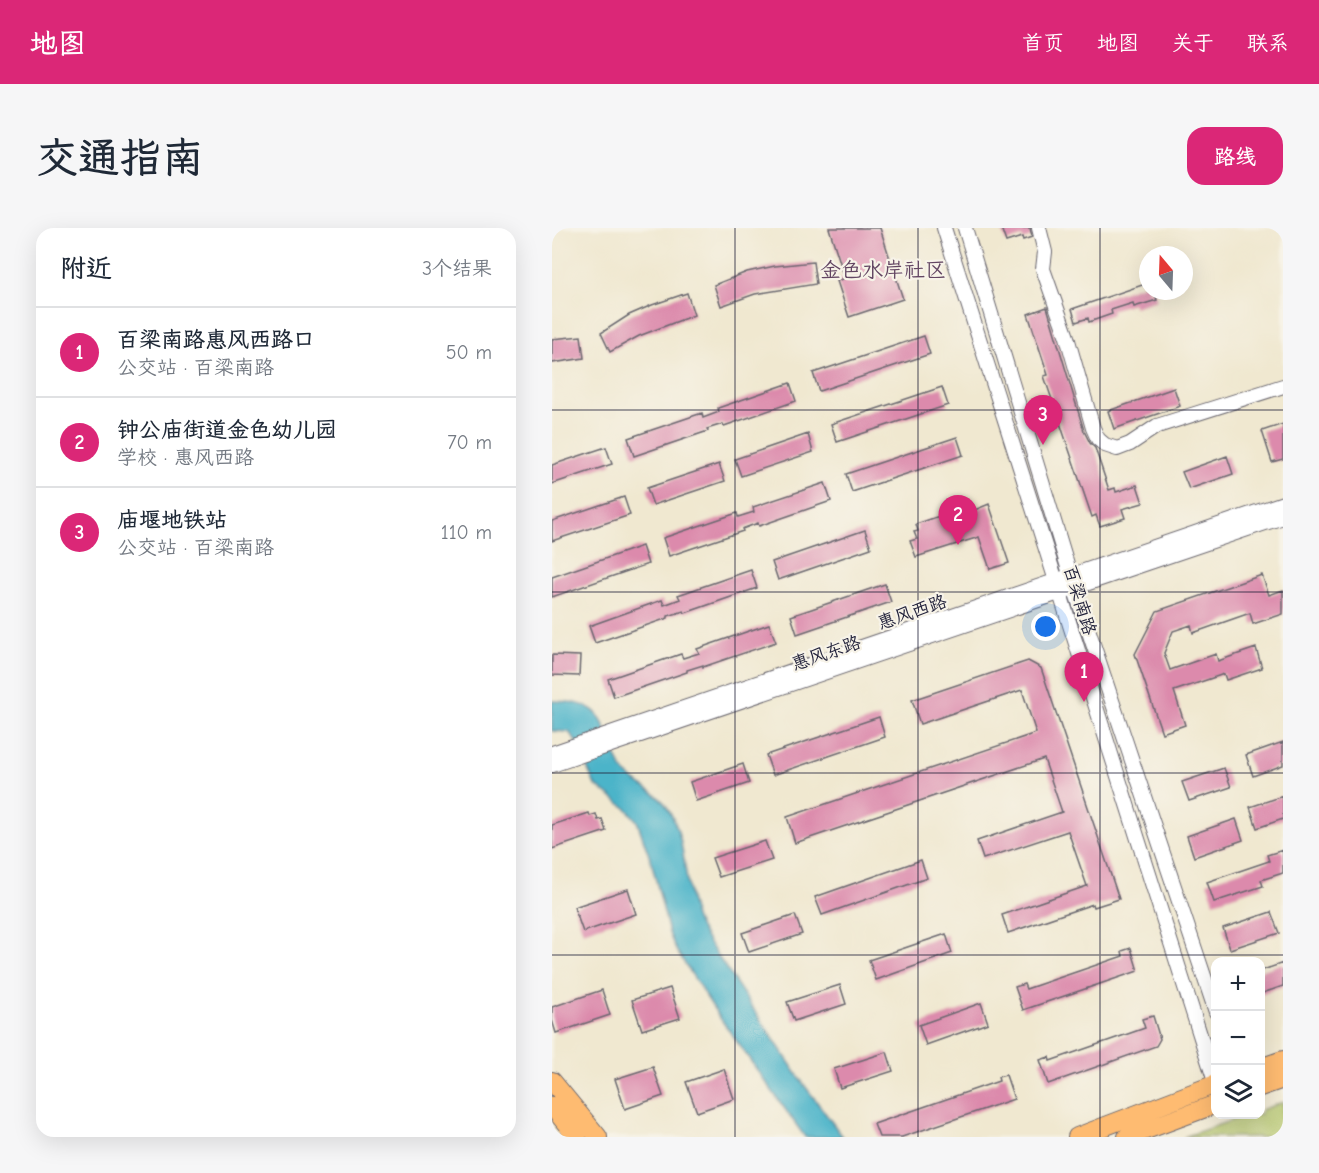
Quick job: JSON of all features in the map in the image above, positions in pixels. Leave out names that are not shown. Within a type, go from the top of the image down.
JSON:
[{"type":"main road","points":[[1265,1066],[1283,1060]]},
{"type":"main road","points":[[1265,1085],[1283,1079]]},
{"type":"main road","points":[[552,1081],[598,1137]]},
{"type":"main road","points":[[1077,1137],[1211,1086]]},
{"type":"main road","points":[[552,1106],[577,1137]]},
{"type":"main road","points":[[1127,1137],[1211,1106]]},
{"type":"street","name":"百梁南路","points":[[944,228],[1211,1071]]},
{"type":"street","name":"百梁南路","points":[[965,228],[1072,581],[1215,1011]]},
{"type":"street","points":[[1039,228],[1045,252],[1043,269],[1067,337],[1093,428],[1098,439],[1105,445],[1116,448],[1130,444],[1157,426],[1283,386]]},
{"type":"street","points":[[1072,581],[1283,503]]},
{"type":"street","name":"惠风东路","points":[[552,765],[1072,581],[1283,517]]},
{"type":"street","name":"惠风西路","points":[[552,753],[1057,587]]},
{"type":"green space","points":[[1283,1102],[1283,1137],[1184,1137],[1236,1119],[1265,1119],[1265,1109]]},
{"type":"water","points":[[552,701],[571,702],[593,710],[600,717],[624,771],[656,795],[667,807],[679,835],[692,908],[700,928],[805,1086],[843,1137],[805,1137],[718,1015],[676,950],[669,933],[652,864],[637,821],[626,808],[595,785],[575,740],[569,732],[552,731]]},
{"type":"building","points":[[829,228],[880,228],[903,299],[849,317],[837,281],[845,278]]},
{"type":"building","points":[[1001,228],[1030,228],[1032,237],[1023,240],[1022,237],[1006,242]]},
{"type":"building","points":[[813,262],[816,284],[755,294],[721,306],[714,285],[747,272]]},
{"type":"building","points":[[1139,286],[1139,300],[1157,300],[1134,307],[1133,303],[1111,310],[1112,314],[1089,322],[1088,318],[1076,322],[1072,309]]},
{"type":"building","points":[[687,293],[694,315],[639,336],[610,352],[601,333],[629,315]]},
{"type":"building","points":[[1047,307],[1084,431],[1095,448],[1109,490],[1115,488],[1116,492],[1137,485],[1143,503],[1122,509],[1125,518],[1100,526],[1096,515],[1092,517],[1044,376],[1048,375],[1028,314]]},
{"type":"building","points":[[581,336],[584,358],[552,363],[552,339]]},
{"type":"building","points":[[924,336],[930,354],[819,391],[813,373]]},
{"type":"building","points":[[790,383],[796,401],[724,426],[723,424],[707,429],[708,431],[634,456],[628,438],[702,413],[703,418],[719,412],[718,408]]},
{"type":"building","points":[[942,387],[948,405],[837,442],[831,424]]},
{"type":"building","points":[[1174,388],[1180,406],[1114,429],[1108,411]]},
{"type":"building","points":[[1283,424],[1283,459],[1272,462],[1262,431]]},
{"type":"building","points":[[808,434],[813,452],[741,476],[735,459]]},
{"type":"building","points":[[957,437],[963,455],[852,492],[846,474]]},
{"type":"building","points":[[606,447],[612,464],[552,484],[552,465]]},
{"type":"building","points":[[1227,456],[1233,474],[1189,489],[1182,472]]},
{"type":"building","points":[[719,464],[725,481],[653,505],[647,488]]},
{"type":"building","points":[[825,483],[831,501],[759,526],[758,523],[742,529],[743,531],[669,556],[663,538],[737,513],[738,517],[754,512],[753,507]]},
{"type":"building","points":[[624,497],[630,515],[552,541],[552,521]]},
{"type":"building","points":[[989,504],[1009,563],[990,569],[979,537],[916,557],[910,541],[917,539],[914,532],[918,531],[916,524],[963,508],[965,514]]},
{"type":"building","points":[[865,530],[871,548],[778,580],[772,562]]},
{"type":"building","points":[[642,546],[648,564],[552,597],[552,577]]},
{"type":"building","points":[[751,570],[757,588],[685,613],[684,611],[668,616],[668,618],[595,643],[589,626],[662,600],[664,605],[680,599],[678,595]]},
{"type":"building","points":[[1262,575],[1269,595],[1283,590],[1283,614],[1253,624],[1250,613],[1193,633],[1191,625],[1173,631],[1164,653],[1170,670],[1216,654],[1218,661],[1256,648],[1262,668],[1226,680],[1224,674],[1174,691],[1185,725],[1162,733],[1135,654],[1157,611]]},
{"type":"building","points":[[885,584],[891,602],[797,634],[791,616]]},
{"type":"building","points":[[769,624],[776,642],[703,667],[703,665],[687,670],[687,672],[614,697],[608,679],[681,654],[683,658],[699,653],[697,649]]},
{"type":"building","points":[[552,655],[580,656],[579,676],[552,675]]},
{"type":"building","points":[[1028,661],[1041,668],[1119,899],[1094,907],[1093,904],[1008,933],[1002,915],[1087,886],[1068,831],[983,859],[977,841],[1062,812],[1044,759],[795,843],[787,817],[1036,733],[1022,690],[920,724],[912,700]]},
{"type":"building","points":[[879,717],[885,737],[773,775],[766,755]]},
{"type":"building","points":[[1283,742],[1283,765],[1253,776],[1246,755]]},
{"type":"building","points":[[743,764],[749,783],[696,801],[690,782]]},
{"type":"building","points":[[1224,768],[1231,787],[1189,801],[1182,782]]},
{"type":"building","points":[[1283,796],[1283,819],[1257,828],[1250,807]]},
{"type":"building","points":[[589,813],[590,816],[596,814],[598,820],[602,819],[606,831],[552,849],[552,825]]},
{"type":"building","points":[[1236,819],[1243,840],[1194,857],[1187,836]]},
{"type":"building","points":[[765,841],[772,860],[719,877],[712,858]]},
{"type":"building","points":[[1283,850],[1283,873],[1261,880],[1263,886],[1214,902],[1207,882],[1269,861],[1267,855]]},
{"type":"building","points":[[921,860],[927,878],[822,915],[815,897]]},
{"type":"building","points":[[628,889],[636,914],[583,932],[574,907]]},
{"type":"building","points":[[1271,912],[1279,933],[1230,949],[1223,928]]},
{"type":"building","points":[[795,915],[802,934],[749,952],[742,933]]},
{"type":"building","points":[[946,934],[952,953],[876,980],[869,960]]},
{"type":"building","points":[[1131,948],[1138,971],[1023,1010],[1015,987],[1024,984],[1026,989],[1123,956],[1122,951]]},
{"type":"building","points":[[1283,963],[1283,986],[1265,992],[1265,969]]},
{"type":"building","points":[[840,985],[846,1004],[794,1021],[787,1002]]},
{"type":"building","points":[[670,988],[680,1018],[642,1030],[632,1000]]},
{"type":"building","points":[[602,990],[610,1015],[556,1033],[552,1020],[552,1007]]},
{"type":"building","points":[[981,1003],[988,1023],[926,1045],[919,1025]]},
{"type":"building","points":[[1153,1016],[1160,1039],[1156,1046],[1048,1084],[1040,1060],[1049,1057],[1050,1061],[1145,1028],[1142,1019]]},
{"type":"building","points":[[887,1052],[893,1071],[840,1088],[834,1069]]},
{"type":"building","points":[[653,1067],[663,1096],[625,1109],[615,1079]]},
{"type":"building","points":[[724,1069],[734,1099],[697,1112],[686,1082]]},
{"type":"building","points":[[1006,1075],[1014,1099],[902,1137],[879,1137],[874,1124],[999,1081],[998,1077]]},
{"type":"place","name":"庙堰地铁站","points":[[1043,445]]},
{"type":"place","name":"钟公庙街道金色幼儿园","points":[[958,545]]},
{"type":"place","name":"百梁南路惠风西路口","points":[[1084,702]]},
{"type":"district","name":"金色水岸社区","points":[[883,270]]}]
